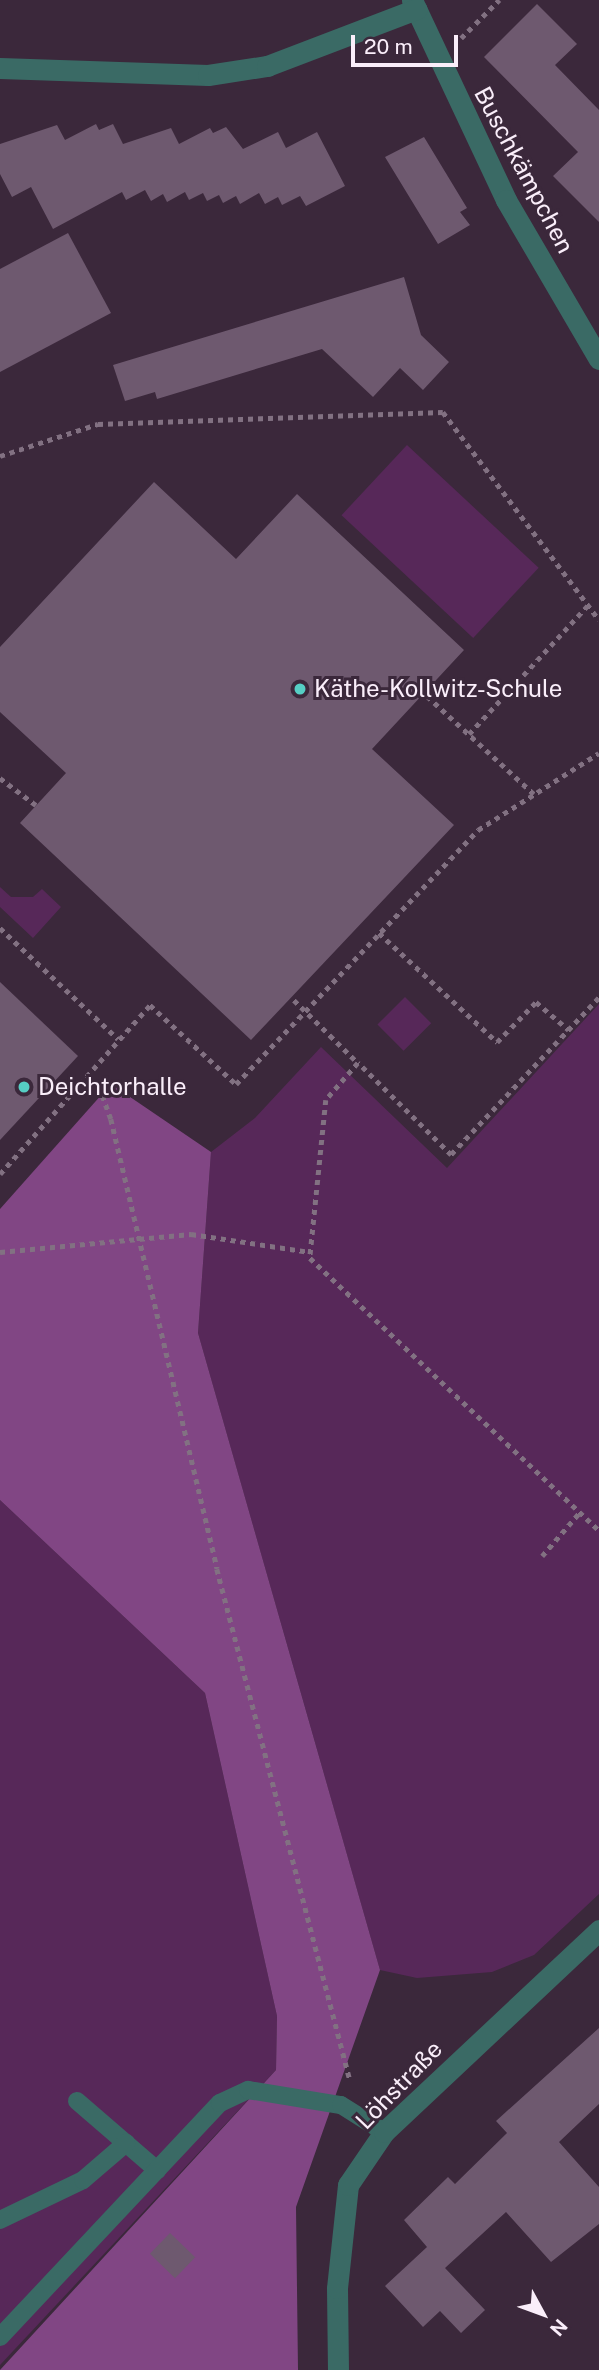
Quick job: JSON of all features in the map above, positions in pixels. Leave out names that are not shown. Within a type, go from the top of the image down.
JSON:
[{"type":"street","name":"Buschkämpchen","points":[[414,5],[436,60],[506,200],[599,359]]},
{"type":"street","points":[[0,68],[208,75],[267,66],[414,5]]},
{"type":"street","name":"Löhstraße","points":[[338,2370],[337,2288],[348,2185],[384,2132],[599,1930]]},
{"type":"lane","points":[[0,2337],[220,2103],[248,2090],[341,2105],[384,2132]]},
{"type":"lane","points":[[77,2101],[157,2170]]},
{"type":"lane","points":[[0,2220],[83,2180],[126,2143]]},
{"type":"path","points":[[436,60],[499,0]]},
{"type":"path","points":[[0,456],[98,424],[443,412],[599,620]]},
{"type":"path","points":[[469,734],[588,605]]},
{"type":"path","points":[[428,695],[534,794]]},
{"type":"path","points":[[0,1174],[149,1005],[236,1084],[478,830],[599,753]]},
{"type":"path","points":[[0,778],[36,805]]},
{"type":"path","points":[[0,928],[118,1040]]},
{"type":"path","points":[[379,933],[497,1042],[536,1002],[569,1030]]},
{"type":"path","points":[[294,1000],[451,1155],[599,998]]},
{"type":"path","points":[[358,1063],[326,1100],[310,1258],[599,1530]]},
{"type":"path","points":[[87,1075],[99,1086],[111,1119],[217,1569],[340,2023],[353,2092]]},
{"type":"path","points":[[0,1252],[139,1236],[191,1234],[310,1252]]},
{"type":"path","points":[[542,1556],[580,1512]]},
{"type":"shaded area","points":[[407,445],[539,568],[473,638],[342,515]]},
{"type":"shaded area","points":[[0,887],[11,897],[33,897],[42,889],[61,907],[33,938],[0,907]]},
{"type":"shaded area","points":[[405,997],[431,1023],[404,1051],[377,1025]]},
{"type":"shaded area","points":[[599,1004],[599,1894],[534,1955],[492,1972],[417,1978],[380,1970],[198,1333],[211,1152],[255,1118],[321,1047],[447,1168]]},
{"type":"shaded area","points":[[111,1084],[211,1152],[198,1333],[380,1970],[296,2207],[298,2370],[0,2370],[276,2070],[277,2016],[205,1693],[0,1500],[0,1209]]},
{"type":"shaded area","points":[[0,1500],[205,1693],[277,2016],[276,2070],[0,2365]]},
{"type":"building","points":[[537,4],[577,44],[555,65],[599,110],[599,222],[553,176],[578,152],[484,57]]},
{"type":"building","points":[[96,124],[99,130],[113,124],[123,144],[171,128],[179,144],[210,128],[213,133],[226,127],[243,149],[278,132],[286,148],[317,132],[345,186],[306,206],[300,196],[282,205],[278,197],[265,204],[259,193],[240,204],[236,196],[223,203],[219,195],[207,201],[203,193],[189,200],[185,192],[167,202],[163,194],[151,201],[145,190],[126,200],[122,192],[53,229],[31,187],[12,197],[0,174],[0,144],[57,125],[65,140]]},
{"type":"building","points":[[424,137],[467,208],[460,212],[470,225],[438,244],[385,157]]},
{"type":"building","points":[[68,233],[111,313],[0,372],[0,269]]},
{"type":"building","points":[[404,277],[421,335],[449,362],[423,390],[400,368],[373,397],[322,349],[157,399],[155,392],[125,401],[113,365]]},
{"type":"building","name":"Käthe-Kollwitz-Schule","points":[[154,482],[236,559],[297,494],[464,650],[372,749],[454,825],[251,1040],[20,823],[66,773],[0,712],[0,647]]},
{"type":"building","name":"Deichtorhalle","points":[[0,982],[78,1056],[0,1140]]},
{"type":"building","points":[[599,2028],[599,2104],[559,2142],[599,2187],[599,2224],[551,2262],[506,2212],[445,2268],[485,2310],[461,2333],[440,2311],[423,2327],[385,2286],[427,2247],[404,2220],[448,2177],[455,2184],[507,2133],[496,2121]]},
{"type":"building","points":[[170,2233],[195,2257],[175,2278],[150,2254]]},
{"type":"place","name":"Käthe-Kollwitz-Schule","points":[[300,689]]},
{"type":"place","name":"Deichtorhalle","points":[[24,1087]]}]
